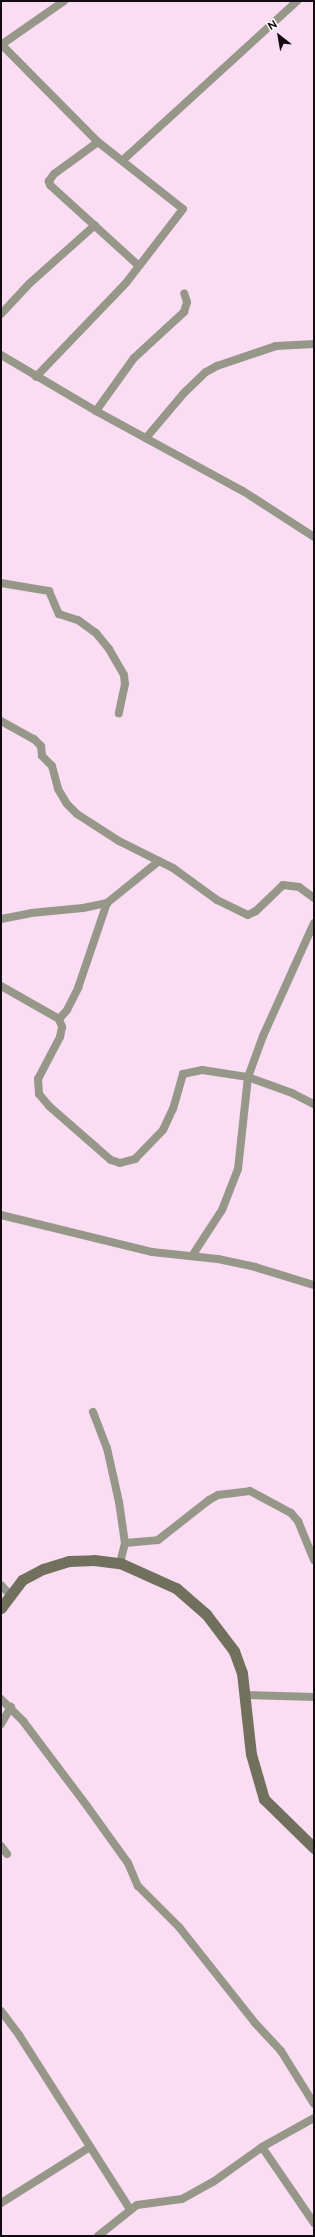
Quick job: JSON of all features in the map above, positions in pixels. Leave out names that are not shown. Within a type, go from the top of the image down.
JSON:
[{"type":"street","points":[[36,377],[139,266],[183,209],[123,160],[98,142],[1,45],[64,1]]},
{"type":"street","points":[[123,160],[297,1]]},
{"type":"street","points":[[98,142],[54,174],[49,181],[60,197],[95,225],[139,266]]},
{"type":"street","points":[[1,314],[25,288],[95,225]]},
{"type":"street","points":[[96,412],[134,358],[184,312],[187,302],[184,293]]},
{"type":"street","points":[[146,438],[184,393],[206,372],[217,366],[276,346],[314,344]]},
{"type":"street","points":[[1,355],[96,412],[242,491],[314,536]]},
{"type":"street","points":[[1,583],[49,591],[59,614],[78,620],[96,632],[110,649],[124,675],[125,684],[119,713]]},
{"type":"street","points":[[1,721],[34,739],[41,746],[42,756],[52,766],[58,789],[67,804],[77,814],[119,841],[173,868],[217,900],[248,915],[256,912],[283,885],[299,887],[314,898]]},
{"type":"street","points":[[1,920],[31,913],[83,908],[107,903],[159,861]]},
{"type":"street","points":[[59,1019],[67,1010],[78,988],[107,903]]},
{"type":"street","points":[[192,1256],[222,1210],[238,1169],[248,1078],[263,1036],[314,923]]},
{"type":"street","points":[[1,986],[59,1019],[62,1027],[60,1037],[38,1079],[39,1094],[111,1160],[120,1163],[135,1159],[163,1130],[173,1109],[183,1074],[202,1070],[248,1078],[292,1093],[314,1104]]},
{"type":"street","points":[[1,1215],[152,1252],[192,1256],[255,1268],[314,1285]]},
{"type":"street","points":[[93,1412],[107,1448],[120,1502],[125,1543],[120,1563]]},
{"type":"street","points":[[125,1543],[158,1540],[208,1500],[218,1495],[250,1490],[291,1513],[298,1521],[314,1560]]},
{"type":"street","points":[[1,1608],[22,1580],[43,1569],[69,1561],[94,1560],[120,1563],[176,1588],[206,1614],[234,1651],[242,1672],[246,1695],[251,1754],[264,1799],[310,1838],[314,1848]]},
{"type":"street","points":[[1,1584],[10,1595]]},
{"type":"street","points":[[246,1695],[314,1697]]},
{"type":"street","points":[[1,1699],[11,1707],[105,1830],[128,1863],[138,1886],[178,1927],[255,2023],[281,2051],[314,2104]]},
{"type":"street","points":[[1,1724],[11,1707]]},
{"type":"street","points":[[1,1846],[7,1854]]},
{"type":"street","points":[[1,2011],[19,2035],[130,2209]]},
{"type":"street","points":[[101,2235],[130,2209],[144,2202],[182,2199],[213,2182],[262,2147],[314,2118]]},
{"type":"street","points":[[1,2203],[90,2146]]},
{"type":"street","points":[[262,2147],[314,2223]]}]
